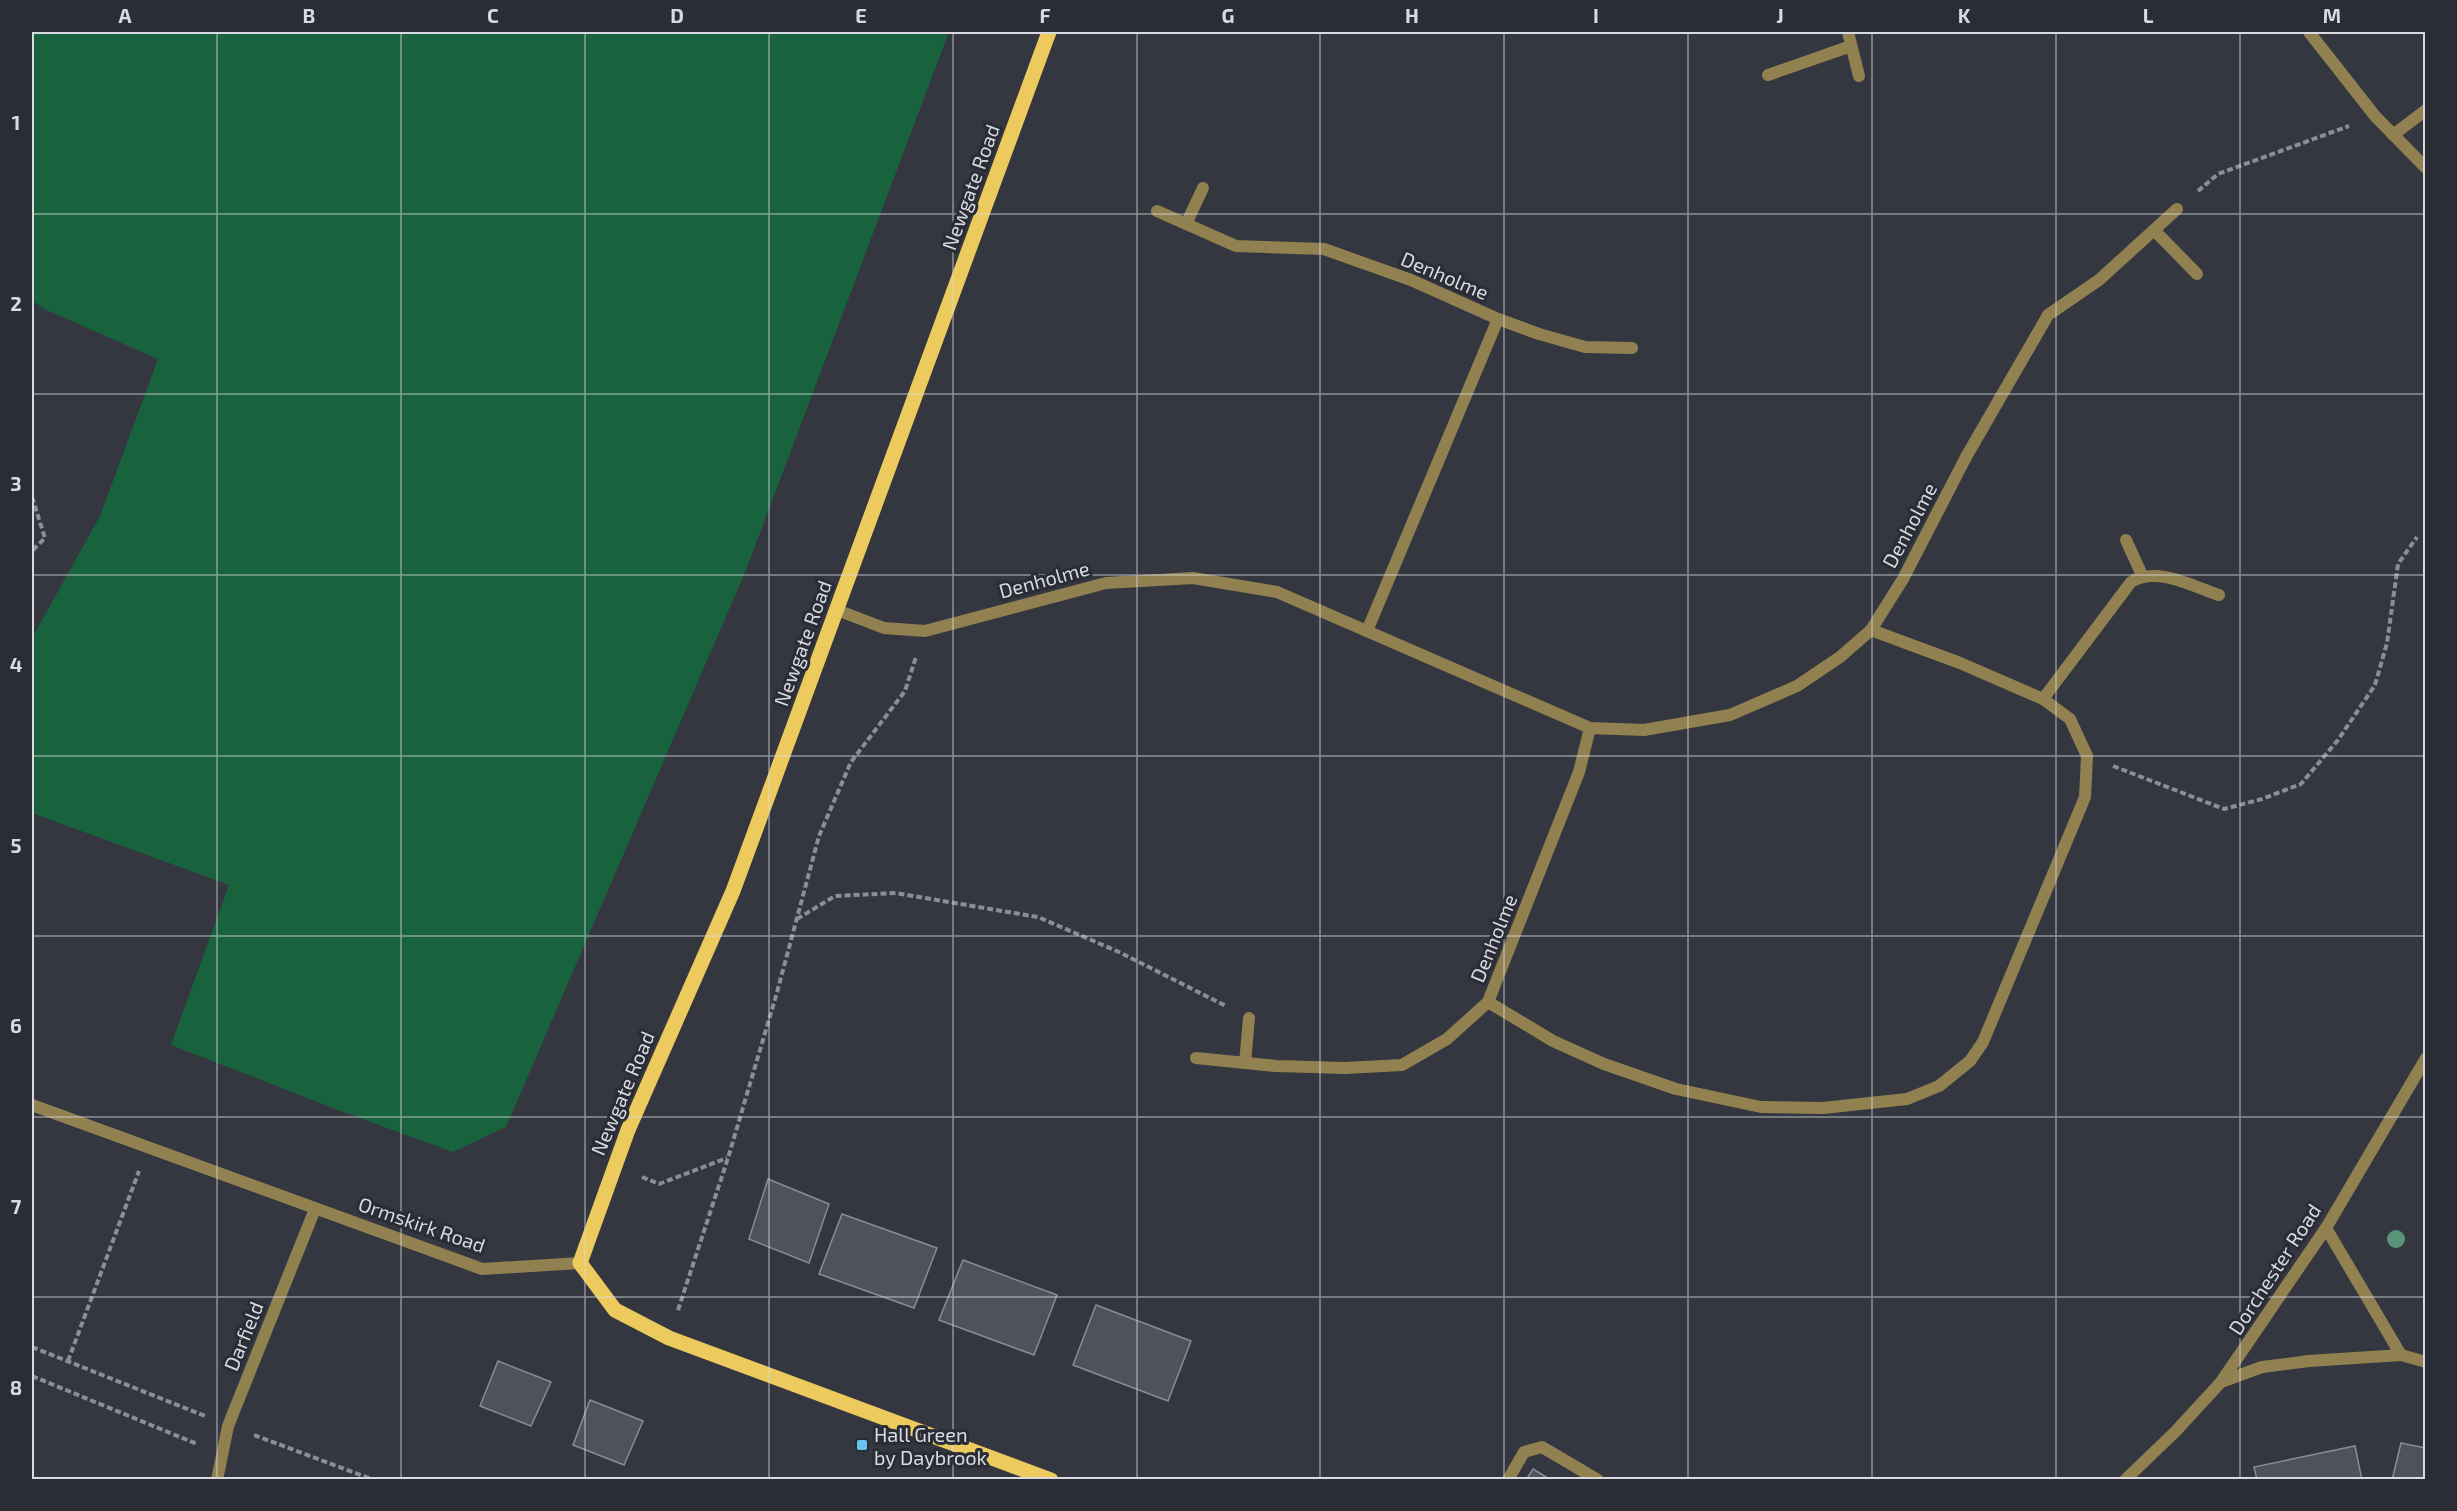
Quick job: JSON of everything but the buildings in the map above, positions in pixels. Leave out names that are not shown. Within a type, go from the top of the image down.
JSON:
[{"type":"main road","name":"Newgate Road","points":[[580,1263],[614,1165],[733,891],[1049,32]]},
{"type":"main road","points":[[580,1263],[615,1310],[669,1338],[1051,1479]]},
{"type":"street","points":[[1848,32],[1859,76]]},
{"type":"street","points":[[2309,32],[2375,116],[2426,168]]},
{"type":"street","points":[[1768,75],[1851,46]]},
{"type":"street","points":[[2393,135],[2426,110]]},
{"type":"street","points":[[1186,224],[1203,188]]},
{"type":"street","name":"Denholme","points":[[837,610],[884,628],[925,631],[1106,583],[1193,578],[1277,592],[1590,728],[1644,730],[1730,716],[1797,686],[1840,657],[1871,630],[1904,579],[1966,457],[2048,315],[2098,280],[2176,209]]},
{"type":"street","name":"Denholme","points":[[1157,211],[1236,246],[1324,249],[1411,280],[1498,319],[1366,631]]},
{"type":"street","points":[[2154,230],[2197,274]]},
{"type":"street","points":[[1498,319],[1585,347],[1632,348]]},
{"type":"street","points":[[2126,540],[2142,575]]},
{"type":"street","points":[[2043,699],[2132,582],[2142,575],[2158,575],[2218,595]]},
{"type":"street","points":[[1488,1002],[1553,1041],[1604,1064],[1676,1089],[1761,1107],[1824,1108],[1907,1099],[1939,1086],[1970,1061],[1983,1042],[2085,797],[2087,756],[2070,719],[2043,699],[1960,663],[1871,630]]},
{"type":"street","name":"Denholme","points":[[1196,1058],[1345,1068],[1402,1065],[1447,1039],[1488,1002],[1579,772],[1590,728]]},
{"type":"street","points":[[1245,1063],[1250,1018]]},
{"type":"street","name":"Dorchester Road","points":[[2125,1479],[2222,1382],[2326,1228],[2426,1058]]},
{"type":"street","name":"Ormskirk Road","points":[[32,1105],[482,1269],[580,1263]]},
{"type":"street","name":"Darfield","points":[[217,1479],[228,1426],[315,1209]]},
{"type":"street","points":[[2326,1228],[2401,1355]]},
{"type":"street","points":[[2222,1382],[2262,1367],[2309,1361],[2401,1355],[2426,1362]]},
{"type":"street","points":[[1508,1479],[1524,1452],[1542,1447],[1598,1479]]},
{"type":"path","points":[[2176,209],[2218,174],[2375,116]]},
{"type":"path","points":[[32,497],[45,538],[32,551]]},
{"type":"path","points":[[2087,756],[2224,809],[2262,799],[2301,784],[2338,740],[2376,685],[2387,643],[2398,564],[2417,537]]},
{"type":"path","points":[[669,1338],[728,1158],[819,836],[851,762],[905,691],[925,631]]},
{"type":"path","points":[[796,920],[834,896],[896,892],[1038,917],[1119,952],[1250,1018]]},
{"type":"path","points":[[68,1361],[148,1148]]},
{"type":"path","points":[[614,1165],[659,1184],[728,1158]]},
{"type":"path","points":[[32,1347],[228,1426],[374,1479]]},
{"type":"path","points":[[32,1376],[222,1454]]},
{"type":"green space","points":[[32,32],[949,32],[746,570],[506,1127],[453,1152],[171,1045],[229,885],[32,813],[32,638],[100,516],[158,359],[44,309],[32,300]]},
{"type":"place","name":"Hall Green by Daybrook","points":[[862,1445]]}]
